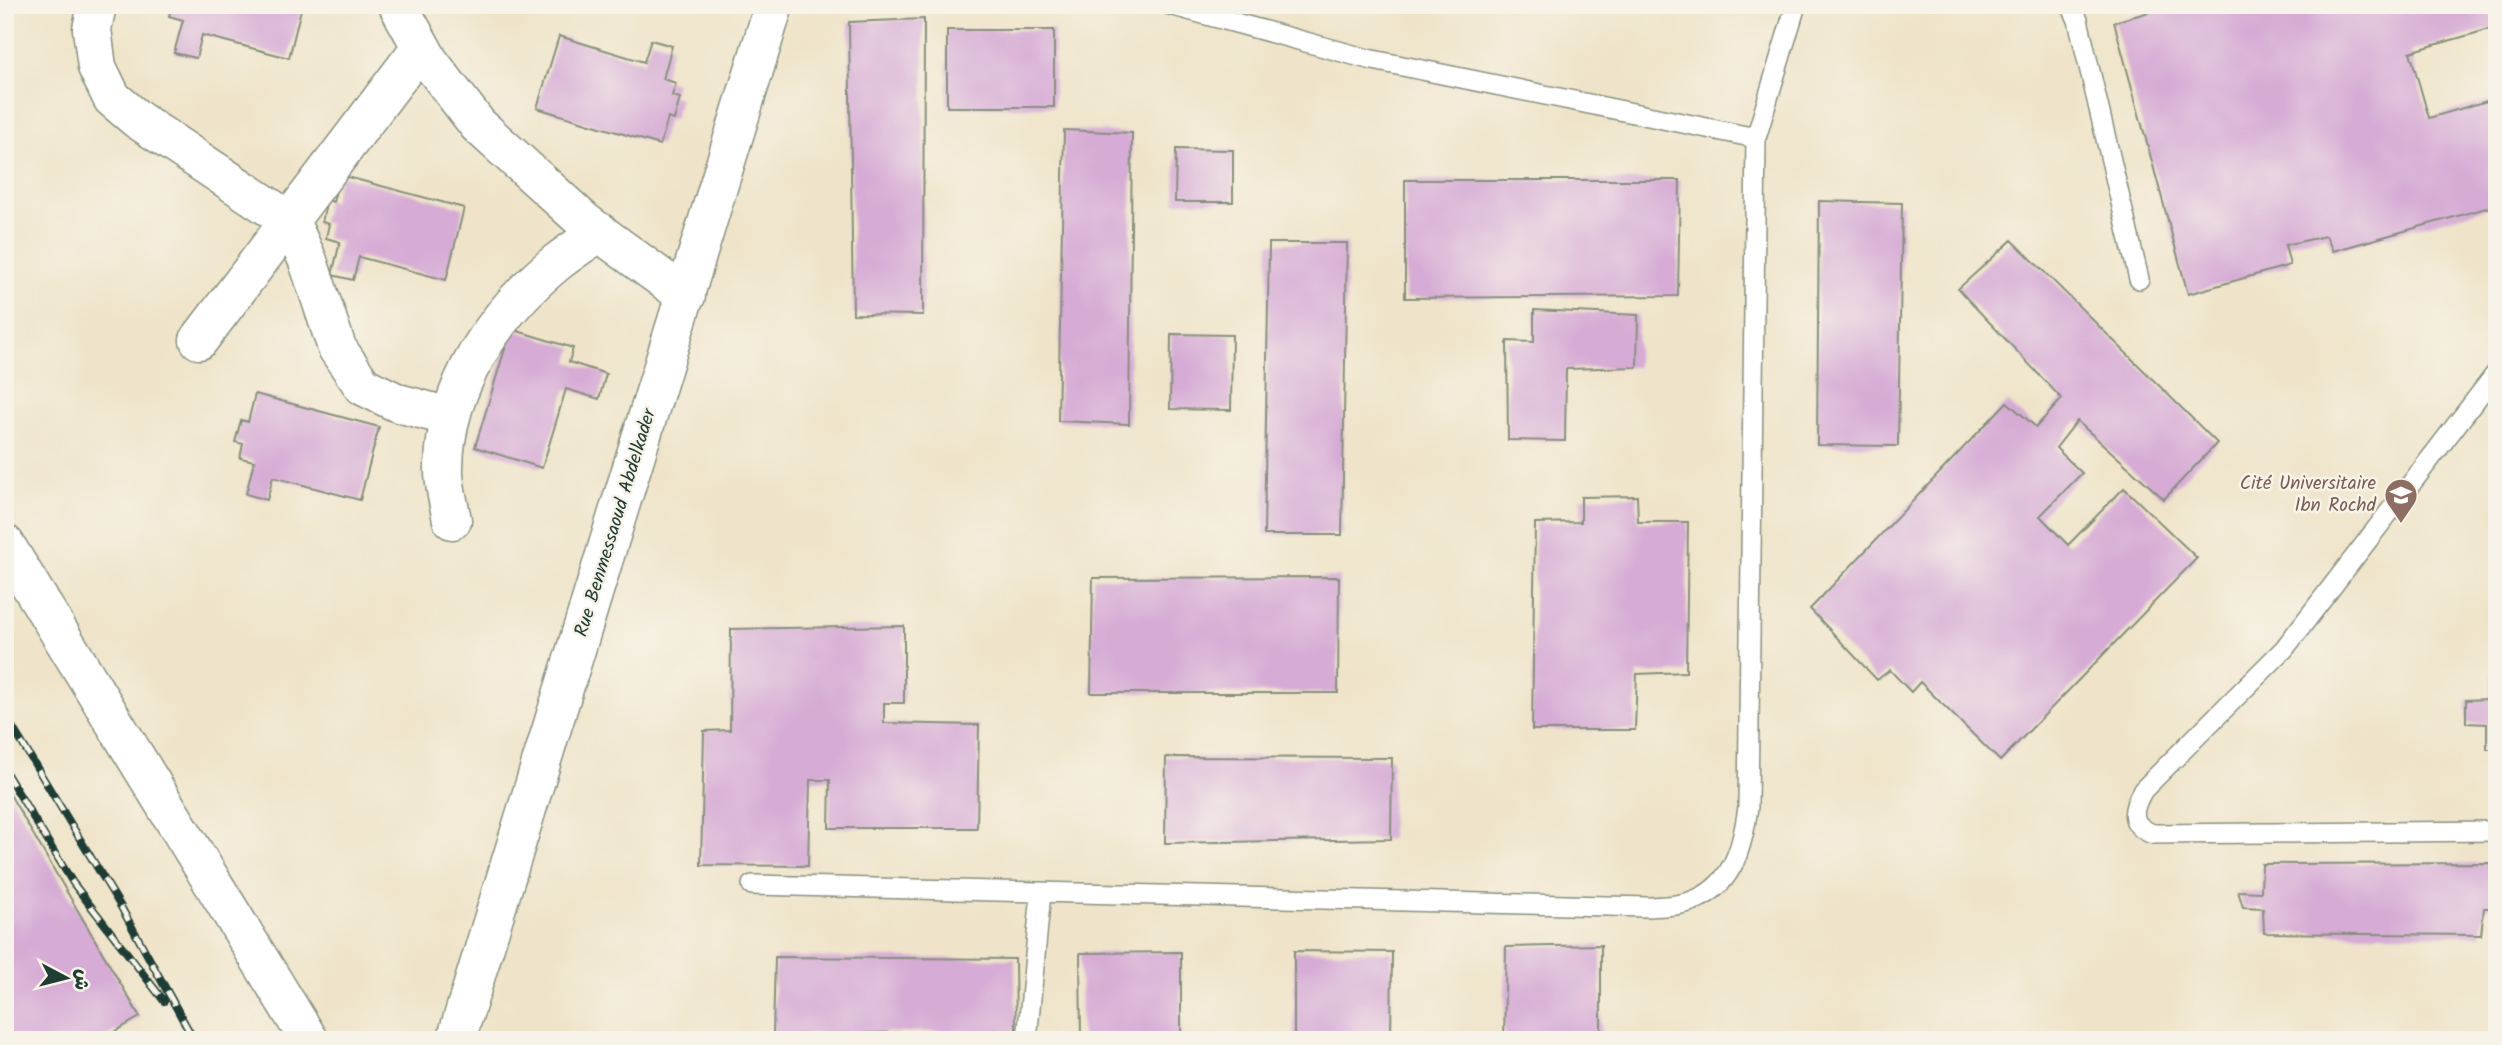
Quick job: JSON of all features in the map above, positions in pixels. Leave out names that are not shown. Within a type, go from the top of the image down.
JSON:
[{"type":"street","points":[[97,5],[92,29],[97,67],[112,98],[138,120],[290,220],[308,261],[337,348],[363,386],[398,403],[450,417]]},
{"type":"street","points":[[398,5],[429,61],[478,125],[585,222],[686,296]]},
{"type":"street","name":"Rue Benmessaoud Abdelkader","points":[[456,1040],[774,5]]},
{"type":"street","points":[[199,340],[421,47]]},
{"type":"street","points":[[452,520],[444,468],[450,417],[472,360],[511,305],[556,263],[600,232]]},
{"type":"street","points":[[5,544],[309,1040]]},
{"type":"lane","points":[[1170,5],[1368,58],[1756,138]]},
{"type":"lane","points":[[752,885],[1648,907],[1698,899],[1721,883],[1735,862],[1743,841],[1748,807],[1756,138],[1796,5]]},
{"type":"lane","points":[[2071,5],[2078,20],[2139,279]]},
{"type":"lane","points":[[2497,372],[2284,649],[2143,790],[2135,804],[2134,814],[2137,824],[2144,831],[2153,834],[2497,831]]},
{"type":"lane","points":[[1027,1040],[1041,893]]},
{"type":"building","points":[[172,5],[302,5],[289,58],[202,35],[196,58],[174,53],[183,20],[169,16]]},
{"type":"building","points":[[2174,5],[2497,5],[2497,27],[2410,52],[2429,118],[2497,98],[2497,205],[2333,251],[2326,236],[2285,245],[2290,265],[2188,294],[2114,22]]},
{"type":"building","points":[[924,19],[923,315],[853,314],[849,22]]},
{"type":"building","points":[[947,30],[1054,30],[1054,107],[947,107]]},
{"type":"building","points":[[559,36],[644,62],[651,40],[672,46],[663,79],[676,83],[672,96],[680,98],[674,120],[668,118],[660,145],[537,108]]},
{"type":"building","points":[[1064,130],[1132,133],[1129,424],[1058,421]]},
{"type":"building","points":[[1176,149],[1233,150],[1233,202],[1175,202]]},
{"type":"building","points":[[340,175],[464,208],[446,280],[359,257],[353,280],[332,275],[340,242],[326,238],[329,224],[322,222],[327,200],[333,202]]},
{"type":"building","points":[[1405,180],[1680,180],[1678,296],[1405,298]]},
{"type":"building","points":[[1819,201],[1902,203],[1898,446],[1817,445]]},
{"type":"building","points":[[2012,240],[2217,443],[2164,499],[2077,421],[2056,448],[2082,473],[2040,516],[2068,545],[2124,488],[2197,558],[2000,761],[1920,682],[1911,692],[1890,670],[1877,680],[1810,609],[2007,402],[2036,427],[2062,399],[1958,289]]},
{"type":"building","points":[[1269,243],[1347,243],[1342,535],[1264,535]]},
{"type":"building","points":[[1534,310],[1638,315],[1637,367],[1566,369],[1565,441],[1508,440],[1507,341],[1534,342]]},
{"type":"building","points":[[511,329],[573,348],[569,362],[606,374],[599,399],[566,389],[542,468],[475,447]]},
{"type":"building","points":[[1171,334],[1232,335],[1231,410],[1170,409]]},
{"type":"building","points":[[255,394],[379,427],[360,500],[273,477],[267,500],[246,494],[254,461],[240,458],[243,444],[235,442],[241,420],[248,422]]},
{"type":"building","points":[[1637,496],[1638,522],[1688,522],[1686,672],[1637,674],[1635,730],[1532,730],[1535,523],[1581,522],[1581,497]]},
{"type":"building","points":[[1339,577],[1338,693],[1091,693],[1093,578]]},
{"type":"building","points":[[904,626],[904,703],[884,703],[884,723],[979,725],[977,828],[829,828],[830,780],[810,780],[808,866],[701,865],[704,731],[730,730],[731,629]]},
{"type":"building","points":[[2492,672],[2497,672],[2497,749],[2487,749],[2487,724],[2466,723],[2466,700],[2490,699]]},
{"type":"building","points":[[1166,757],[1392,758],[1391,839],[1165,843]]},
{"type":"building","points":[[5,786],[140,1017],[100,1040],[5,1040]]},
{"type":"building","points":[[2497,863],[2497,908],[2484,908],[2481,935],[2264,933],[2263,908],[2243,907],[2238,891],[2261,892],[2262,864]]},
{"type":"building","points":[[1601,945],[1601,1040],[1504,1040],[1506,947]]},
{"type":"building","points":[[1294,951],[1392,952],[1391,1040],[1294,1040]]},
{"type":"building","points":[[1181,952],[1181,1040],[1081,1040],[1080,953]]},
{"type":"building","points":[[775,957],[1015,959],[1016,1030],[773,1035]]},
{"type":"railway","points":[[5,715],[121,907],[194,1040]]},
{"type":"railway","points":[[5,771],[73,883],[164,1001]]},
{"type":"place","name":"Cité Universitaire Ibn Rochd","points":[[2401,525]]}]
